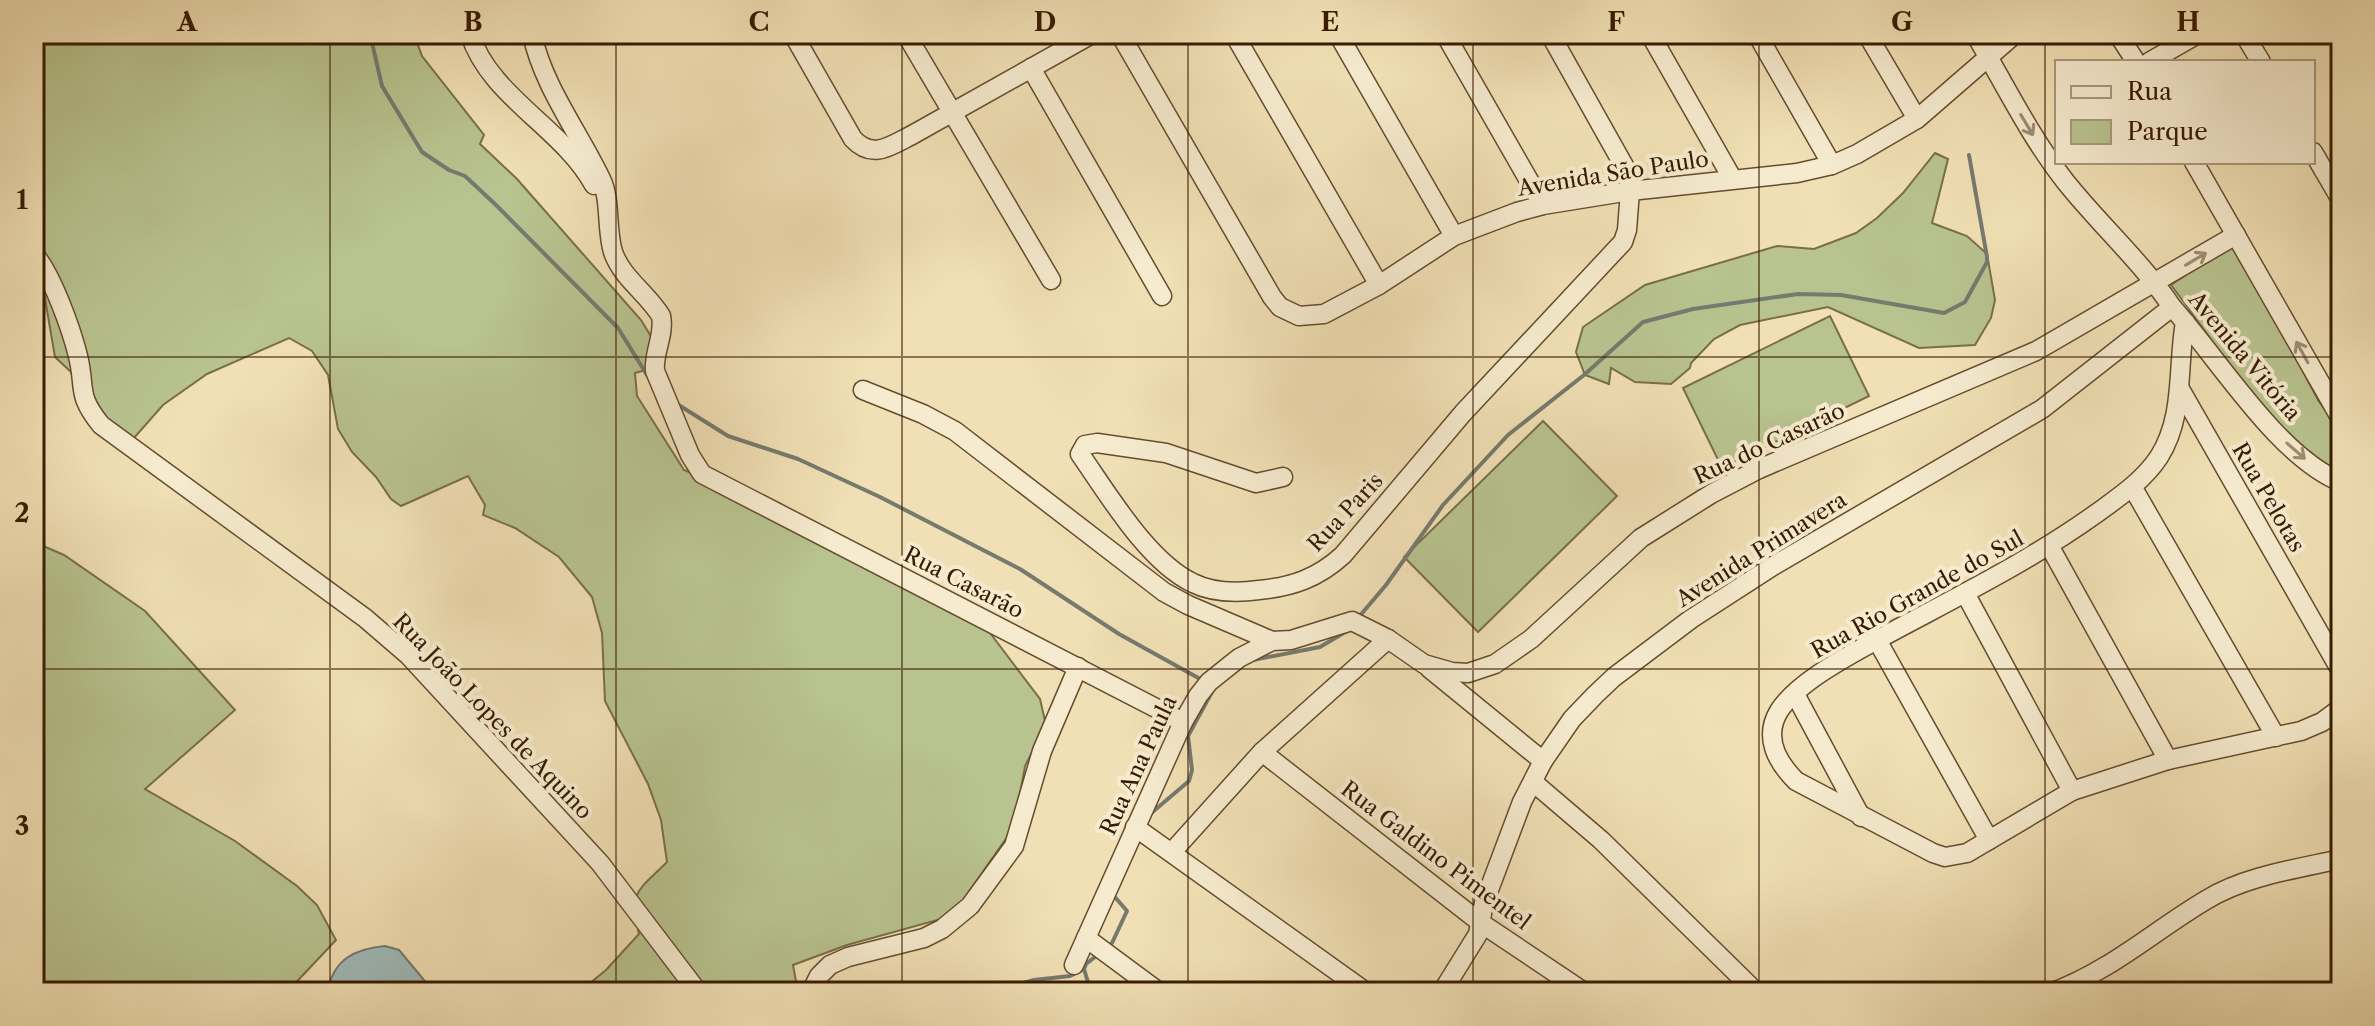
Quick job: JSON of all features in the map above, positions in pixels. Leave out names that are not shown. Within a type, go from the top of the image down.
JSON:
[{"type":"street","points":[[470,34],[488,69],[546,126],[588,174],[605,205]]},
{"type":"street","name":"Rua Casarão","points":[[532,34],[535,51],[556,96],[604,184],[609,234],[620,266],[661,316],[655,371],[690,455],[702,474],[1183,722]]},
{"type":"street","points":[[793,34],[853,139],[860,147],[870,151],[885,148],[1092,34]]},
{"type":"street","points":[[906,34],[1051,280]]},
{"type":"street","name":"Avenida São Paulo","points":[[1120,34],[1280,307],[1299,316],[1311,317],[1324,314],[1379,285],[1454,236],[1543,205],[1732,178],[1797,173],[1832,165],[1917,119],[2015,34]]},
{"type":"street","points":[[1234,34],[1379,285]]},
{"type":"street","points":[[1338,34],[1454,236]]},
{"type":"street","points":[[1445,34],[1543,205]]},
{"type":"street","points":[[1550,34],[1626,166],[1630,191]]},
{"type":"street","points":[[1650,34],[1732,178]]},
{"type":"street","points":[[1757,34],[1832,165]]},
{"type":"street","points":[[1867,34],[1917,119]]},
{"type":"street","name":"Avenida Vitória","points":[[1975,34],[2032,134],[2064,181],[2156,283],[2172,307],[2286,443],[2311,464],[2341,482]]},
{"type":"street","points":[[2118,34],[2135,60]]},
{"type":"street","points":[[2152,60],[2198,34]]},
{"type":"street","points":[[2244,34],[2260,60]]},
{"type":"street","points":[[1031,68],[1162,296]]},
{"type":"street","points":[[2315,155],[2341,200]]},
{"type":"street","points":[[2195,164],[2341,419]]},
{"type":"street","name":"Rua Paris","points":[[1283,477],[1256,483],[1166,453],[1097,443],[1085,445],[1080,454],[1134,532],[1169,567],[1192,583],[1222,592],[1281,588],[1305,581],[1327,570],[1343,555],[1463,413],[1623,242],[1630,191]]},
{"type":"street","name":"Avenida Vitória","points":[[2156,283],[2236,235]]},
{"type":"street","name":"Rua João Lopes de Aquino","points":[[34,254],[48,275],[78,355],[84,398],[101,425],[341,600],[408,655],[600,863],[698,992]]},
{"type":"street","name":"Rua do Casarão","points":[[1388,639],[1424,664],[1452,672],[1468,673],[1495,664],[1531,639],[1631,547],[1711,494],[1759,469],[2036,351],[2156,283]]},
{"type":"street","name":"Avenida Primavera","points":[[1442,992],[1473,946],[1484,903],[1522,802],[1543,761],[1572,719],[1614,677],[1691,619],[1773,566],[2031,416],[2172,307]]},
{"type":"street","name":"Rua Rio Grande do Sul","points":[[2185,322],[2175,421],[2159,457],[2133,488],[2050,547],[1822,672],[1779,711],[1772,737],[1775,753],[1796,781],[1861,817],[1945,857],[1967,853],[2072,791],[2168,760],[2276,737],[2322,722],[2341,708]]},
{"type":"street","name":"Rua Pelotas","points":[[2180,389],[2341,671]]},
{"type":"street","points":[[863,390],[923,414],[955,431],[1164,592],[1272,641]]},
{"type":"street","points":[[2133,488],[2276,737]]},
{"type":"street","points":[[2050,547],[2168,760]]},
{"type":"street","points":[[1965,593],[2072,791]]},
{"type":"street","name":"Rua Ana Paula","points":[[1074,965],[1183,722],[1198,696],[1223,670],[1272,641],[1291,640],[1352,621],[1388,639]]},
{"type":"street","points":[[1172,852],[1262,752],[1388,639]]},
{"type":"street","points":[[1877,640],[1989,840]]},
{"type":"street","points":[[1424,664],[1543,761]]},
{"type":"street","points":[[811,992],[819,976],[830,965],[848,957],[924,938],[942,929],[970,906],[1014,846],[1042,751],[1078,667]]},
{"type":"street","points":[[1795,694],[1861,817]]},
{"type":"street","name":"Rua Galdino Pimentel","points":[[1262,752],[1481,923],[1584,992]]},
{"type":"street","points":[[1533,782],[1601,840],[1756,992]]},
{"type":"street","points":[[1135,827],[1366,992]]},
{"type":"street","points":[[2053,992],[2078,983],[2108,966],[2206,899],[2228,888],[2341,859]]},
{"type":"street","points":[[1086,938],[1159,992]]},
{"type":"green space","points":[[34,34],[414,34],[422,56],[484,135],[480,144],[517,179],[641,320],[652,338],[646,370],[635,373],[637,396],[684,470],[716,483],[987,629],[1040,699],[1046,725],[1025,766],[1014,827],[952,916],[847,945],[793,965],[798,992],[579,992],[606,970],[639,934],[635,908],[638,893],[667,862],[661,820],[648,784],[605,701],[602,633],[592,597],[559,557],[515,528],[483,515],[485,505],[468,476],[401,506],[391,499],[376,477],[352,452],[338,429],[328,375],[312,351],[289,338],[207,374],[163,405],[134,438],[112,429],[75,383],[71,372],[55,357],[43,287],[34,275]]},
{"type":"green space","points":[[1935,153],[1948,159],[1932,223],[1967,236],[1987,254],[1995,300],[1991,318],[1975,345],[1919,348],[1828,307],[1740,325],[1714,339],[1691,363],[1690,368],[1671,384],[1635,382],[1611,368],[1609,384],[1585,375],[1576,352],[1583,327],[1645,285],[1777,246],[1814,249],[1856,233],[1903,193]]},
{"type":"green space","points":[[2235,242],[2318,400],[2341,432],[2341,475],[2315,457],[2269,413],[2171,285]]},
{"type":"green space","points":[[1830,316],[1869,396],[1722,468],[1683,388]]},
{"type":"green space","points":[[1543,421],[1617,496],[1478,632],[1404,557]]},
{"type":"green space","points":[[34,542],[64,555],[145,611],[235,710],[145,789],[235,841],[297,886],[317,905],[336,940],[287,992],[34,992]]},
{"type":"water","points":[[385,946],[399,950],[434,992],[327,992],[335,971],[347,958],[364,950]]},
{"type":"waterway","points":[[370,34],[382,86],[422,152],[449,170],[465,176],[496,205],[618,328],[652,383]]},
{"type":"waterway","points":[[1358,618],[1386,585],[1443,505],[1508,435],[1584,375],[1643,322],[1693,309],[1798,294],[1841,295],[1944,313],[1965,302],[1987,262],[1969,155]]},
{"type":"waterway","points":[[677,404],[728,436],[798,459],[1020,569],[1119,634],[1202,680]]},
{"type":"waterway","points":[[1253,660],[1320,647],[1347,631]]},
{"type":"waterway","points":[[1149,815],[1189,781],[1192,770],[1188,736],[1213,690]]},
{"type":"waterway","points":[[1107,947],[1112,943],[1127,911],[1114,896]]},
{"type":"waterway","points":[[989,992],[1034,980],[1070,976],[1084,969],[1100,953]]},
{"type":"waterway","points":[[1084,969],[1091,992]]},
{"type":"waterway","points":[[821,989],[829,992]]}]
